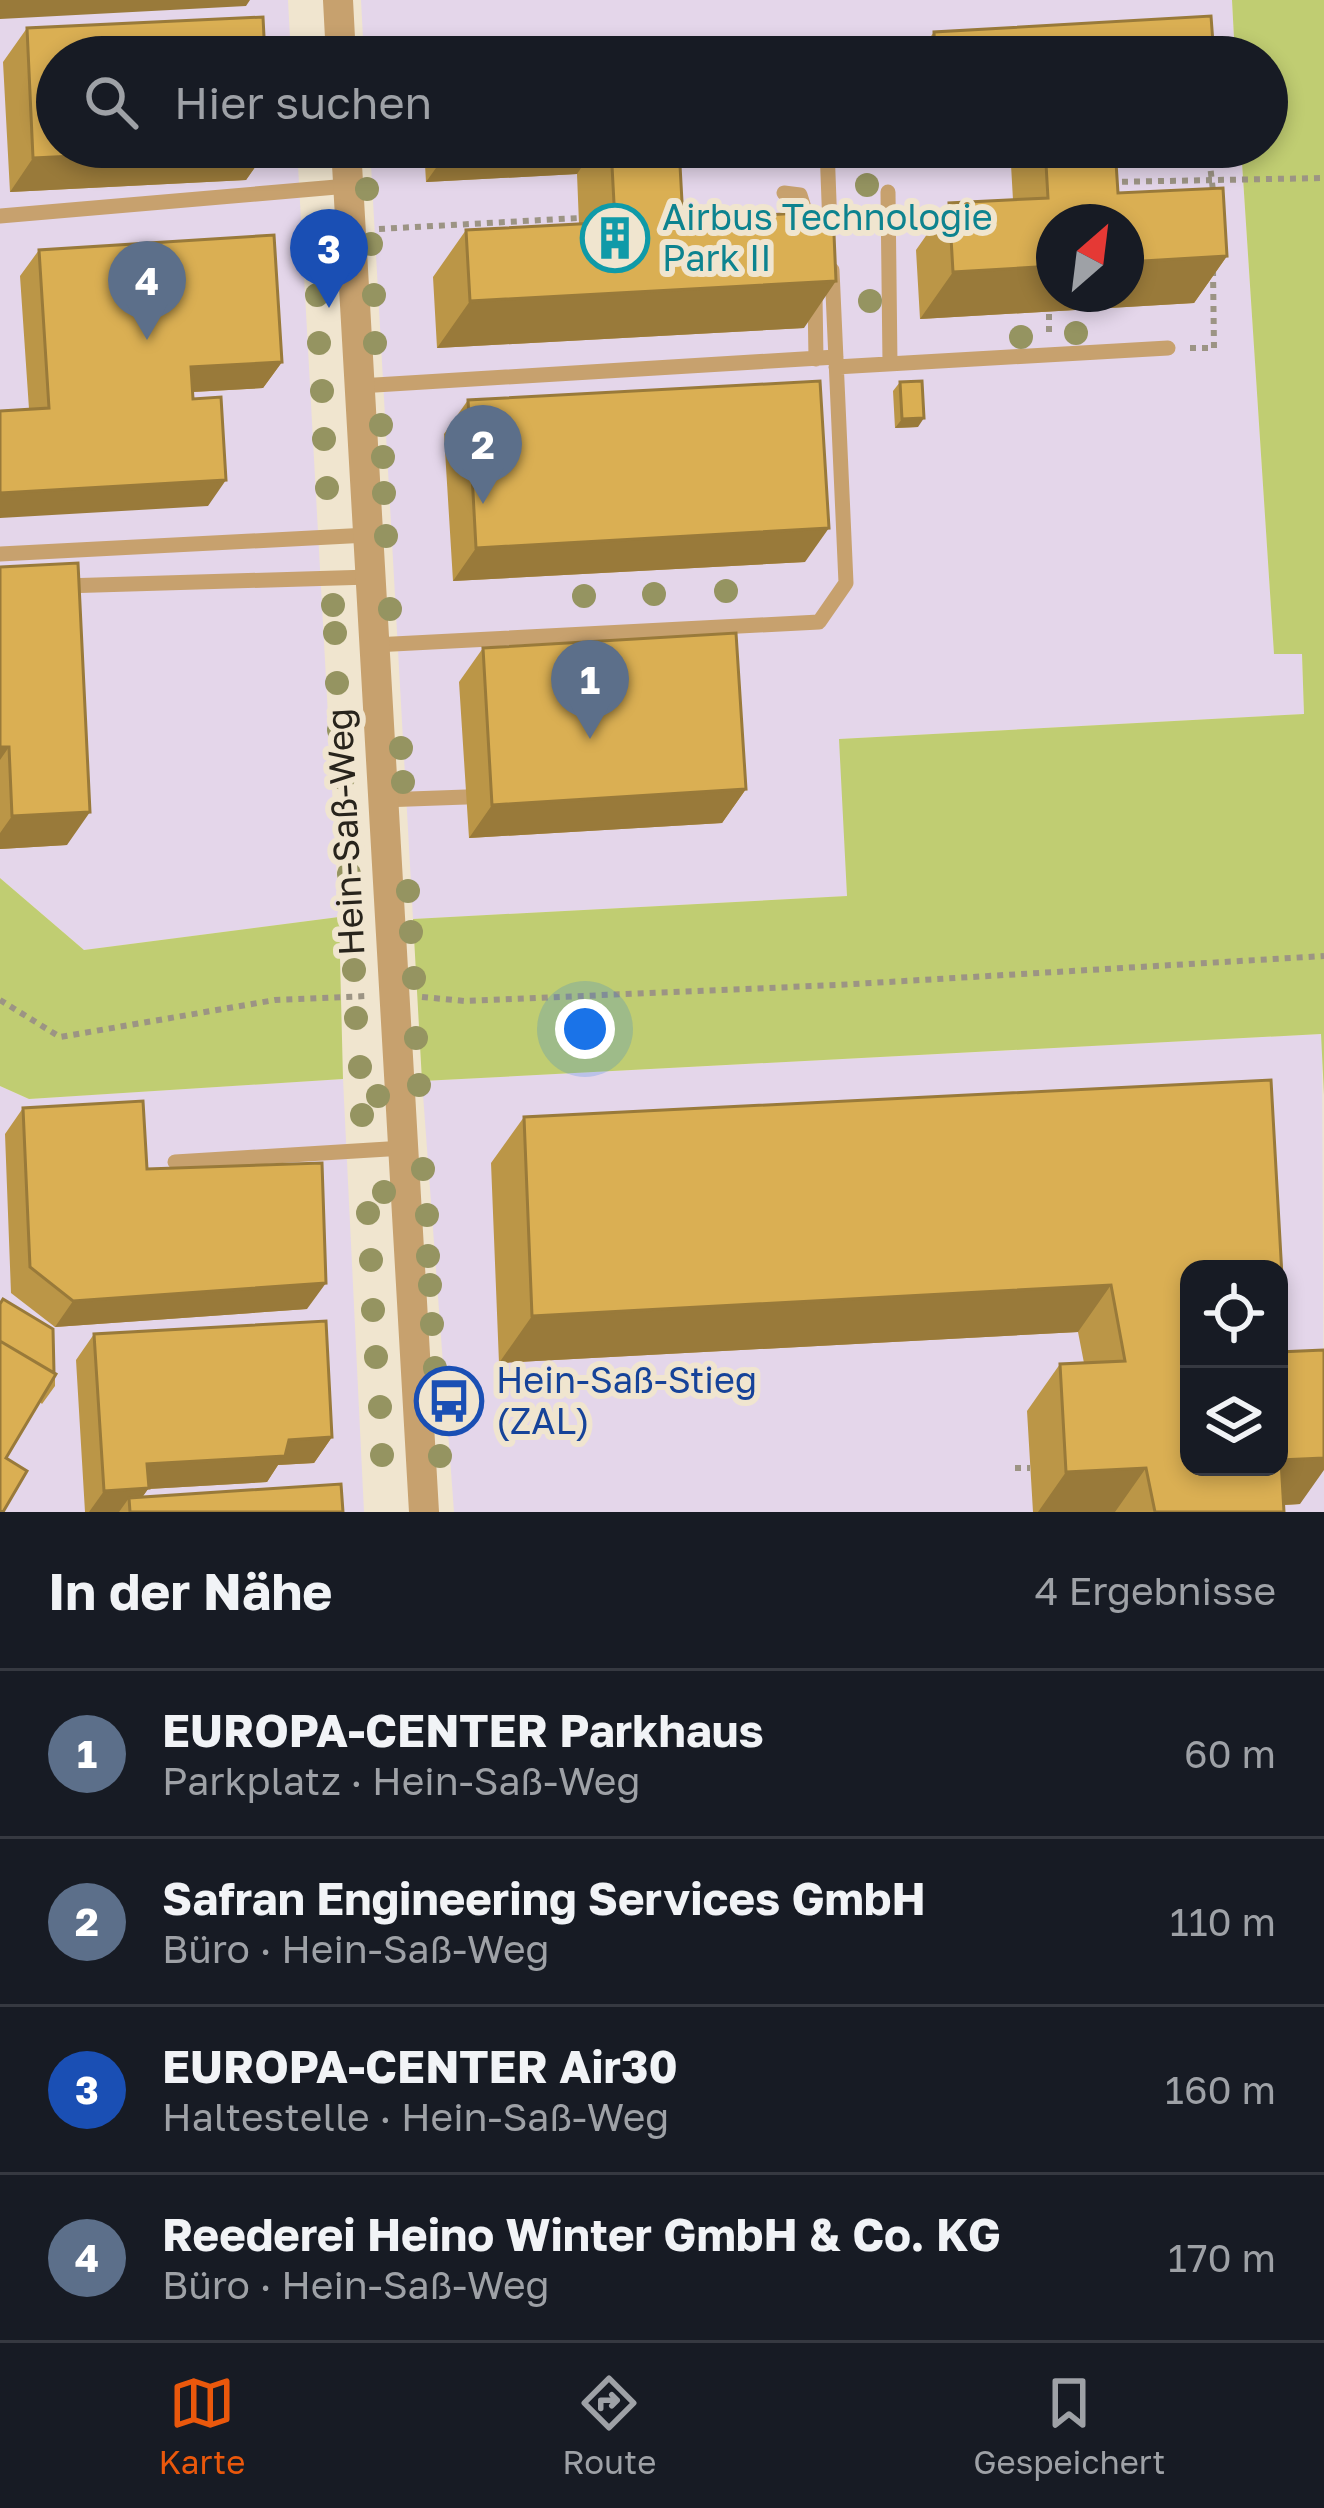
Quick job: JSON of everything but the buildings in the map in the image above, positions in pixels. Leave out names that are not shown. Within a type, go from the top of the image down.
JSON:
[{"type":"street","points":[[338,0],[340,36]]},
{"type":"street","name":"Hein-Saß-Weg","points":[[347,168],[424,1512]]},
{"type":"lane","points":[[374,645],[819,622],[846,583],[828,168]]},
{"type":"lane","points":[[0,216],[348,186]]},
{"type":"lane","points":[[888,192],[890,364]]},
{"type":"lane","points":[[784,193],[800,195],[814,239]]},
{"type":"lane","points":[[814,259],[816,359]]},
{"type":"lane","points":[[359,386],[816,359],[890,364],[1168,349]]},
{"type":"lane","points":[[0,554],[368,535]]},
{"type":"lane","points":[[46,587],[370,577]]},
{"type":"lane","points":[[382,800],[466,797]]},
{"type":"lane","points":[[176,1162],[404,1148]]},
{"type":"path","points":[[1211,168],[1213,205]]},
{"type":"path","points":[[1104,182],[1324,178]]},
{"type":"path","points":[[350,230],[579,218]]},
{"type":"path","points":[[1168,349],[1214,347],[1213,252]]},
{"type":"path","points":[[0,1000],[60,1037],[275,1000],[393,995],[488,1000],[1324,956]]},
{"type":"path","points":[[1015,1468],[1030,1468]]},
{"type":"shaded area","points":[[0,0],[288,0],[290,36],[36,36],[36,168],[298,168],[339,917],[84,950],[0,878]]},
{"type":"shaded area","points":[[361,0],[1232,0],[1234,36],[363,36]]},
{"type":"shaded area","points":[[371,168],[1242,168],[1274,653],[1302,654],[1304,714],[840,739],[847,896],[413,919]]},
{"type":"shaded area","points":[[1322,1034],[1324,1512],[454,1512],[422,1081]]},
{"type":"shaded area","points":[[343,1079],[364,1512],[0,1512],[0,1086],[29,1099]]},
{"type":"green space","points":[[1232,0],[1324,0],[1324,1095],[1321,1034],[422,1081],[413,919],[847,896],[839,739],[1304,714],[1302,654],[1274,654],[1242,168],[1288,168],[1288,36],[1234,36]]},
{"type":"green space","points":[[0,878],[84,950],[339,917],[343,1079],[29,1099],[0,1086]]},
{"type":"place","name":"Airbus Technologie Park II","points":[[615,238]]},
{"type":"place","name":"EUROPA-CENTER Air30","points":[[329,308]]},
{"type":"place","name":"Reederei Heino Winter GmbH & Co. KG","points":[[147,340]]},
{"type":"place","name":"Safran Engineering Services GmbH","points":[[483,504]]},
{"type":"place","name":"EUROPA-CENTER Parkhaus","points":[[590,739]]},
{"type":"place","name":"Hein-Saß-Stieg (ZAL)","points":[[449,1401]]}]
